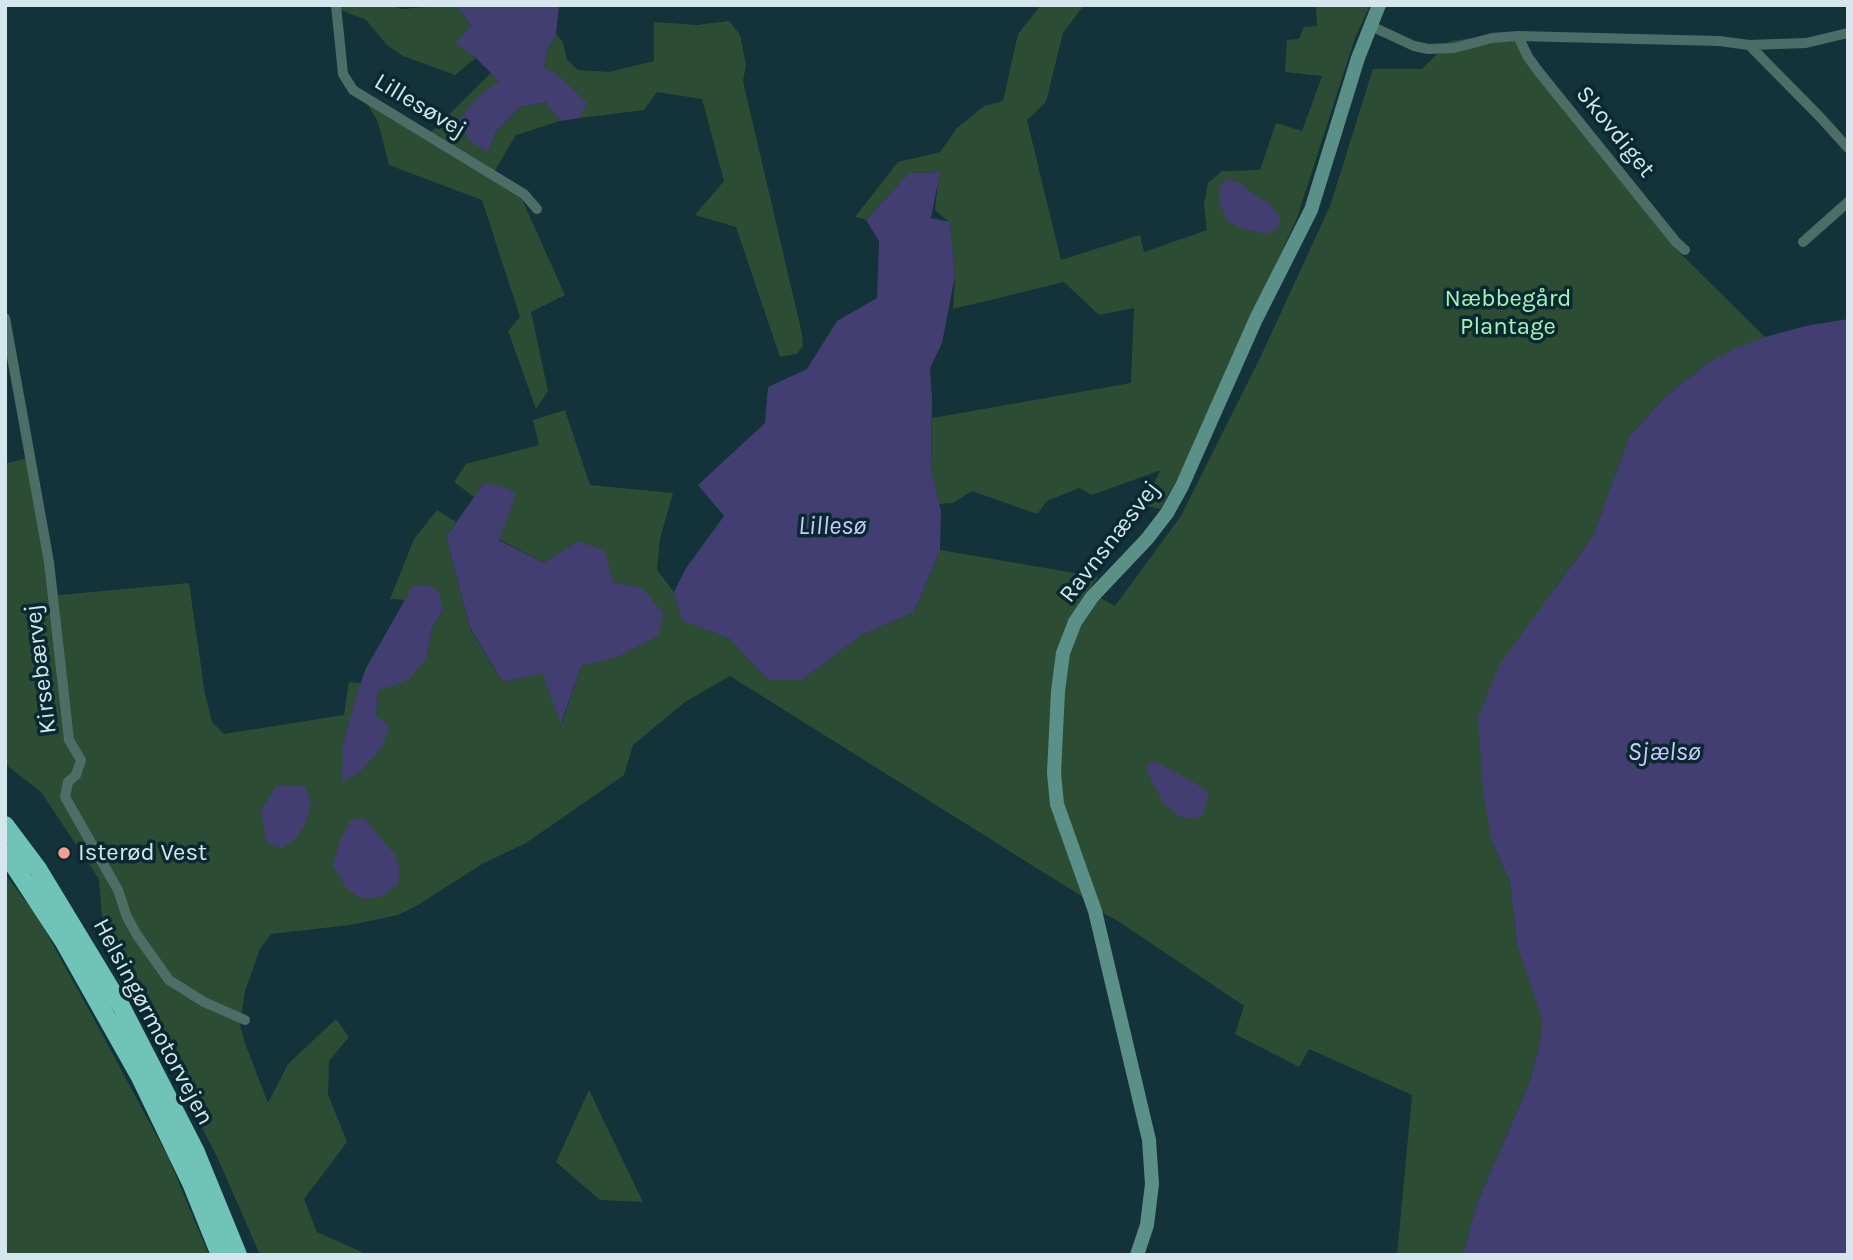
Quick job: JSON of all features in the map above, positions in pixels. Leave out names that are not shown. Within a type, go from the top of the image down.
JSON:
[{"type":"highway","name":"Helsingørmotorvejen","points":[[5,825],[38,869],[121,1006],[195,1150],[238,1255]]},
{"type":"highway","name":"Helsingørmotorvejen","points":[[5,852],[64,942],[140,1077],[191,1183],[220,1255]]},
{"type":"main road","name":"Ravnsnæsvej","points":[[1137,1255],[1147,1225],[1152,1184],[1149,1140],[1095,911],[1057,804],[1054,773],[1058,691],[1063,653],[1075,622],[1092,597],[1147,539],[1182,486],[1256,319],[1311,210],[1358,58],[1379,5]]},
{"type":"street","name":"Lillesøvej","points":[[336,5],[343,74],[354,90],[524,194],[537,209]]},
{"type":"street","points":[[1371,26],[1414,46],[1428,49],[1454,48],[1492,38],[1518,36],[1719,41],[1749,45],[1806,43],[1848,33]]},
{"type":"street","name":"Skovdiget","points":[[1518,36],[1539,72],[1685,250]]},
{"type":"street","points":[[1749,45],[1848,148]]},
{"type":"street","points":[[1803,242],[1848,202]]},
{"type":"street","name":"Kirsebærvej","points":[[5,318],[50,562],[69,740],[81,760],[76,775],[68,782],[65,797],[118,890],[127,917],[137,935],[169,981],[204,1002],[245,1020]]},
{"type":"green space","points":[[328,5],[393,5],[401,9],[456,5],[471,26],[456,43],[476,58],[455,75],[403,56],[387,45],[366,20]]},
{"type":"green space","points":[[1041,5],[1084,5],[1063,33],[1046,102],[1027,120],[1061,260],[1140,235],[1144,252],[1207,230],[1204,205],[1208,183],[1222,171],[1260,170],[1276,123],[1302,131],[1322,76],[1285,72],[1287,40],[1299,39],[1304,27],[1317,26],[1316,5],[1370,5],[1355,38],[1297,218],[1179,476],[1160,509],[1142,505],[1161,470],[1092,495],[1079,488],[1047,501],[1037,514],[972,491],[953,503],[939,504],[931,470],[932,418],[1131,383],[1134,308],[1099,315],[1064,282],[953,309],[955,276],[950,223],[935,210],[939,172],[909,173],[866,220],[855,217],[898,162],[940,152],[957,128],[984,106],[1003,101],[1018,34]]},
{"type":"green space","points":[[729,21],[740,35],[746,65],[743,81],[802,334],[803,346],[797,354],[780,357],[736,227],[695,215],[724,181],[702,99],[657,92],[644,110],[580,118],[586,103],[544,68],[547,51],[556,34],[563,42],[567,60],[578,70],[609,72],[654,61],[654,22],[697,25]]},
{"type":"green space","name":"Næbbegård Plantage","points":[[1517,33],[1533,71],[1681,254],[1765,337],[1705,365],[1665,397],[1629,437],[1593,536],[1555,588],[1491,840],[1510,882],[1517,945],[1543,1018],[1540,1043],[1529,1084],[1477,1203],[1463,1255],[1397,1255],[1412,1095],[1309,1049],[1299,1067],[1235,1034],[1244,1006],[1101,912],[1062,799],[1058,771],[1064,693],[1068,656],[1080,626],[1097,596],[1115,606],[1181,516],[1260,358],[1330,206],[1373,69],[1422,69],[1450,41]]},
{"type":"green space","points":[[491,73],[500,81],[480,95],[488,152],[496,132],[520,107],[546,102],[560,121],[516,135],[494,172],[431,132]]},
{"type":"green space","points":[[366,102],[521,197],[565,295],[531,312],[548,391],[536,409],[508,331],[520,317],[482,200],[389,165],[378,122]]},
{"type":"green space","points":[[565,410],[590,485],[673,493],[660,539],[657,570],[674,592],[682,619],[730,639],[758,670],[802,680],[862,635],[914,612],[940,550],[1098,577],[1071,616],[1050,771],[1086,899],[730,676],[685,702],[633,745],[624,775],[526,843],[482,864],[418,905],[398,915],[350,925],[271,934],[260,949],[245,991],[240,1025],[245,1043],[268,1103],[288,1064],[336,1019],[349,1037],[329,1061],[328,1094],[347,1142],[304,1199],[317,1232],[368,1255],[260,1255],[219,1161],[138,1002],[122,989],[104,941],[99,879],[41,792],[5,764],[5,464],[28,458],[50,596],[189,583],[205,694],[212,722],[224,734],[344,715],[349,682],[361,683],[343,744],[376,716],[378,691],[427,657],[432,628],[443,609],[414,586],[407,600],[390,599],[414,539],[437,510],[456,522],[446,537],[470,629],[503,682],[542,672],[562,723],[581,666],[617,657],[642,588],[613,582],[579,541],[543,563],[499,539],[484,483],[474,497],[454,482],[466,464],[539,445],[533,420]]},
{"type":"green space","points":[[5,874],[37,916],[168,1157],[209,1255],[5,1255]]},
{"type":"green space","points":[[589,1090],[643,1202],[600,1200],[556,1162]]},
{"type":"water","points":[[456,5],[559,5],[556,34],[547,51],[544,68],[558,75],[587,103],[580,118],[560,121],[546,102],[520,107],[496,132],[488,152],[470,141],[458,121],[480,95],[499,81],[476,58],[455,43],[471,26]]},
{"type":"water","name":"Lillesø","points":[[940,172],[931,218],[950,222],[955,276],[942,343],[930,368],[931,470],[941,511],[940,550],[914,612],[862,635],[802,680],[771,680],[758,670],[730,639],[682,620],[674,592],[686,568],[724,516],[698,485],[765,423],[768,387],[807,369],[837,321],[877,298],[879,241],[866,220],[909,173]]},
{"type":"water","points":[[1228,179],[1242,184],[1275,210],[1281,220],[1277,229],[1266,234],[1240,228],[1228,221],[1219,202],[1220,185]]},
{"type":"water","name":"Sjælsø","points":[[1848,319],[1848,1255],[1463,1255],[1477,1203],[1529,1084],[1540,1043],[1542,1018],[1517,945],[1510,882],[1491,840],[1483,790],[1478,717],[1500,664],[1593,536],[1629,437],[1665,397],[1705,365],[1736,348],[1806,326]]},
{"type":"water","points":[[484,483],[506,488],[516,494],[499,540],[543,563],[579,541],[605,551],[613,582],[642,588],[663,613],[659,635],[617,657],[581,666],[561,724],[542,673],[503,682],[470,628],[446,537]]},
{"type":"water","points":[[413,586],[428,586],[438,590],[443,609],[432,628],[427,657],[408,680],[378,691],[376,716],[390,726],[382,747],[360,772],[342,782],[343,744],[358,690],[366,668]]},
{"type":"water","points":[[1154,761],[1209,793],[1203,815],[1190,819],[1181,817],[1165,805],[1146,766]]},
{"type":"water","points":[[277,785],[305,786],[311,805],[306,822],[296,839],[281,848],[266,842],[261,810]]},
{"type":"water","points":[[364,818],[395,855],[400,870],[398,885],[380,897],[363,899],[346,888],[333,865],[340,840],[351,820]]},
{"type":"place","name":"Isterød Vest","points":[[64,853]]}]
